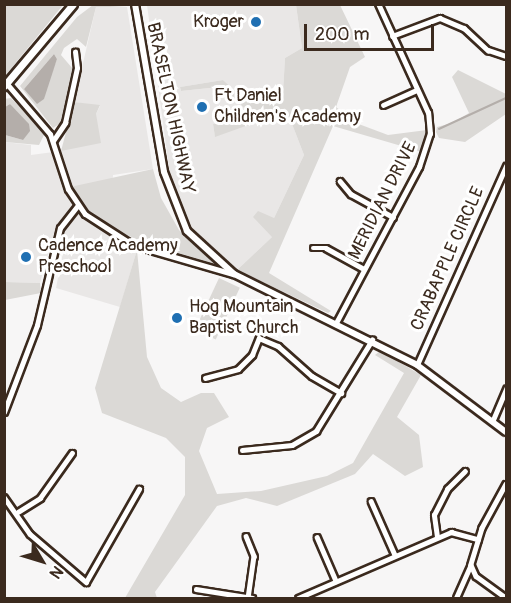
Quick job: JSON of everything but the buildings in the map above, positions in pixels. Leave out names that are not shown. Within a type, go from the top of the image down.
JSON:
[{"type":"main road","points":[[6,85],[73,4]]},
{"type":"main road","name":"BRASELTON HIGHWAY","points":[[135,4],[171,197],[188,231],[234,274],[372,340],[417,365],[507,432]]},
{"type":"street","name":"MERIDIAN DRIVE","points":[[336,323],[393,217],[429,142],[428,113],[378,4]]},
{"type":"street","points":[[392,36],[440,18],[464,28],[488,50],[507,56]]},
{"type":"street","points":[[54,141],[65,123],[77,68],[75,52]]},
{"type":"street","points":[[6,85],[54,141],[77,206],[108,231],[132,245],[234,274]]},
{"type":"street","points":[[383,105],[416,90]]},
{"type":"street","name":"CRABAPPLE CIRCLE","points":[[417,365],[507,165]]},
{"type":"street","points":[[340,181],[351,194],[393,217]]},
{"type":"street","points":[[4,412],[37,325],[60,228],[77,206]]},
{"type":"street","points":[[313,248],[326,248],[364,269]]},
{"type":"street","points":[[205,378],[238,369],[252,355],[259,338],[278,346],[312,376],[341,393]]},
{"type":"street","points":[[242,450],[292,445],[305,439],[325,420],[372,340]]},
{"type":"street","points":[[493,420],[507,389]]},
{"type":"street","points":[[18,512],[40,498],[72,453]]},
{"type":"street","points":[[437,537],[434,515],[447,489],[465,471]]},
{"type":"street","points":[[456,598],[471,565],[478,539],[507,484]]},
{"type":"street","points":[[4,496],[18,512],[30,534],[86,582],[139,489]]},
{"type":"street","points":[[372,501],[395,555]]},
{"type":"street","points":[[298,598],[437,537],[460,532],[478,539]]},
{"type":"street","points":[[196,589],[250,598],[254,556],[246,536]]},
{"type":"street","points":[[317,537],[336,581]]},
{"type":"street","points":[[471,565],[476,576],[507,598]]},
{"type":"shaded area","points":[[4,5],[63,5],[5,76],[4,76]]},
{"type":"shaded area","points":[[93,5],[127,7],[96,7],[86,47],[77,39],[64,48],[61,55],[73,69],[62,122],[53,128],[20,86],[77,17]],"holes":[[[54,54],[57,59],[46,88],[24,89]]]},
{"type":"shaded area","points":[[147,5],[296,5],[302,48],[285,58],[283,92],[258,100],[242,97],[223,80],[180,87],[181,91],[219,87],[239,102],[247,112],[244,118],[213,124],[215,136],[287,111],[304,155],[274,218],[272,237],[237,270],[190,227],[171,182]]},
{"type":"shaded area","points":[[296,5],[340,5],[365,57],[350,67],[336,107],[356,123],[388,135],[427,130],[422,152],[333,126],[269,273],[331,311],[328,313],[237,270],[272,237],[253,217],[258,211],[274,218],[304,155],[287,111],[215,137],[213,124],[244,118],[247,112],[239,102],[219,87],[181,91],[180,87],[223,80],[242,97],[258,100],[283,92],[285,58],[302,48]]},
{"type":"shaded area","points":[[96,7],[127,7],[153,169],[113,175],[109,227],[137,250],[120,307],[56,288],[66,237],[54,233],[40,283],[5,282],[4,142],[31,145],[31,155],[61,151],[96,114],[100,106],[74,102]]},
{"type":"shaded area","points":[[54,54],[57,59],[44,99],[37,104],[24,89]]},
{"type":"shaded area","points":[[458,70],[506,94],[506,114],[465,142],[439,138],[436,132],[437,127],[452,123],[469,113],[452,77]]},
{"type":"shaded area","points":[[11,98],[45,133],[39,145],[5,142],[5,135],[23,140],[10,104],[5,107],[4,99]]},
{"type":"shaded area","points":[[74,102],[100,105],[96,114],[101,143],[61,151]]},
{"type":"shaded area","points":[[10,104],[29,124],[30,131],[23,140],[5,135],[5,107]]},
{"type":"shaded area","points":[[153,169],[161,198],[179,230],[215,265],[163,251],[109,227],[85,209],[70,187]]},
{"type":"shaded area","points":[[137,250],[147,357],[161,388],[181,402],[201,393],[214,393],[229,417],[207,428],[199,451],[217,494],[261,491],[327,476],[353,463],[404,373],[375,355],[380,351],[421,375],[397,417],[419,435],[423,467],[405,476],[373,454],[355,474],[277,506],[246,498],[217,506],[155,592],[157,598],[125,598],[185,495],[185,457],[166,438],[102,413],[95,388]]},
{"type":"shaded area","points":[[219,278],[240,288],[216,339],[195,330]]},
{"type":"shaded area","points":[[5,282],[40,283],[41,293],[5,300]]},
{"type":"waterway","points":[[439,129],[506,98]]},
{"type":"place","name":"Kroger","points":[[256,22]]},
{"type":"place","name":"Ft Daniel Children's Academy","points":[[202,107]]},
{"type":"place","name":"Cadence Academy Preschool","points":[[26,257]]},
{"type":"place","name":"Hog Mountain Baptist Church","points":[[177,318]]}]
